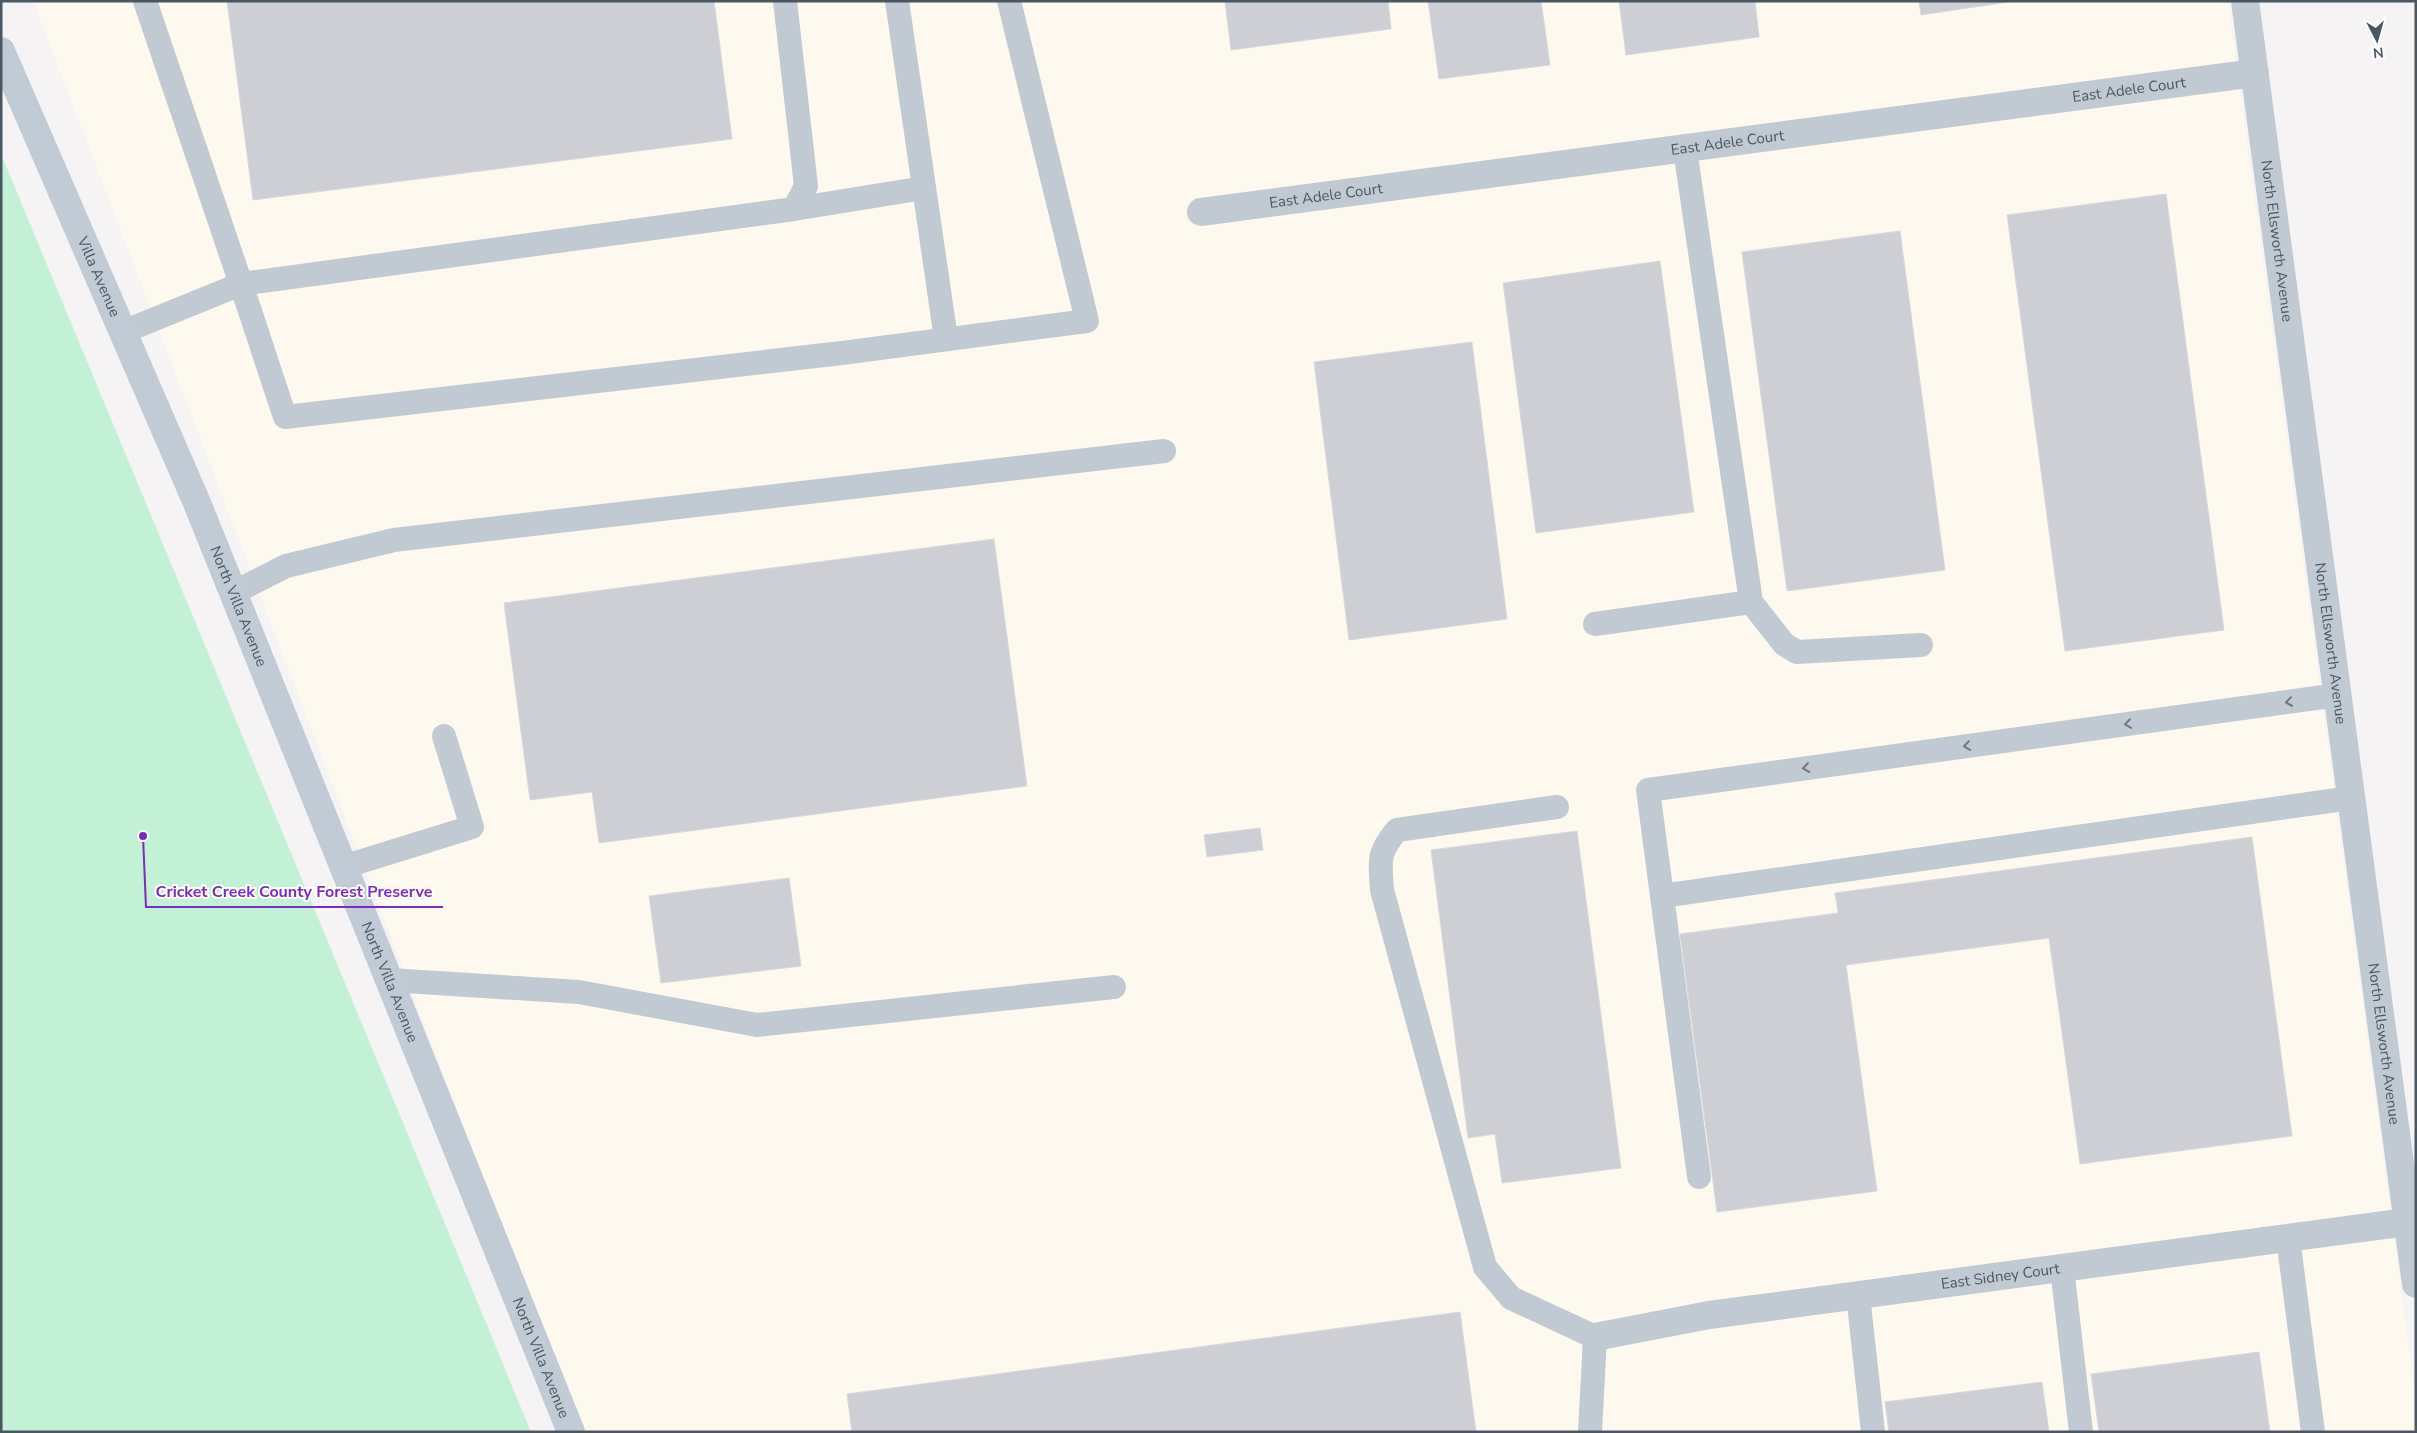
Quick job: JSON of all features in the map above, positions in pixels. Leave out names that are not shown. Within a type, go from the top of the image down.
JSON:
[{"type":"main road","name":"Villa Avenue","points":[[1,51],[197,503]]},
{"type":"main road","name":"North Villa Avenue","points":[[197,503],[571,1432]]},
{"type":"street","name":"North Ellsworth Avenue","points":[[2245,1],[2416,1284]]},
{"type":"street","name":"East Adele Court","points":[[1201,212],[1307,196],[1685,149],[2255,73]]},
{"type":"street","name":"East Sidney Court","points":[[1595,1337],[1709,1315],[2407,1222]]},
{"type":"lane","points":[[145,1],[285,416],[1087,321],[1009,1]]},
{"type":"lane","points":[[785,1],[806,186],[794,209]]},
{"type":"lane","points":[[897,1],[946,339]]},
{"type":"lane","points":[[1685,149],[1751,602],[1784,644],[1797,652],[1921,645]]},
{"type":"lane","points":[[123,332],[241,284],[794,209],[924,188]]},
{"type":"lane","points":[[233,593],[286,566],[394,540],[1164,451]]},
{"type":"lane","points":[[1595,624],[1751,602]]},
{"type":"lane","points":[[1699,1177],[1648,790],[2338,695]]},
{"type":"lane","points":[[344,867],[472,827],[444,736]]},
{"type":"lane","points":[[1662,896],[2351,798]]},
{"type":"lane","points":[[1557,807],[1397,830],[1383,847],[1381,864],[1382,890],[1485,1267],[1511,1298],[1595,1337],[1590,1432]]},
{"type":"lane","points":[[389,980],[580,992],[757,1025],[1114,987]]},
{"type":"lane","points":[[2288,1238],[2314,1432]]},
{"type":"lane","points":[[2062,1268],[2081,1432]]},
{"type":"lane","points":[[1858,1295],[1873,1432]]},
{"type":"shaded area","points":[[33,1],[2228,1],[2416,1400],[2416,1432],[580,1432]]},
{"type":"green space","points":[[1,154],[489,1330],[531,1432],[1,1432]]},
{"type":"building","points":[[227,1],[714,1],[732,139],[253,200]]},
{"type":"building","points":[[1225,1],[1388,1],[1391,29],[1231,50]]},
{"type":"building","points":[[1428,1],[1541,1],[1550,65],[1439,79]]},
{"type":"building","points":[[1619,1],[1755,1],[1759,37],[1626,55]]},
{"type":"building","points":[[1919,1],[2015,1],[1921,15]]},
{"type":"building","points":[[2166,194],[2224,630],[2065,651],[2007,215]]},
{"type":"building","points":[[1900,231],[1945,570],[1787,591],[1742,252]]},
{"type":"building","points":[[1660,261],[1694,512],[1536,533],[1503,283]]},
{"type":"building","points":[[1472,342],[1507,619],[1349,640],[1314,362]]},
{"type":"building","points":[[994,539],[1027,786],[599,843],[592,792],[530,800],[504,603]]},
{"type":"building","points":[[1260,828],[1263,850],[1207,857],[1204,835]]},
{"type":"building","points":[[1577,831],[1621,1168],[1502,1183],[1495,1134],[1468,1138],[1431,850]]},
{"type":"building","points":[[2252,837],[2292,1136],[2080,1164],[2049,938],[1846,965],[1877,1191],[1717,1212],[1680,934],[1838,913],[1835,893]]},
{"type":"building","points":[[789,878],[801,966],[661,983],[649,896]]},
{"type":"building","points":[[1460,1312],[1476,1432],[852,1432],[847,1394]]},
{"type":"building","points":[[2259,1352],[2270,1432],[2099,1432],[2091,1374]]},
{"type":"building","points":[[2042,1382],[2049,1432],[1889,1432],[1885,1402]]},
{"type":"place","name":"Cricket Creek County Forest Preserve","points":[[143,836]]}]
